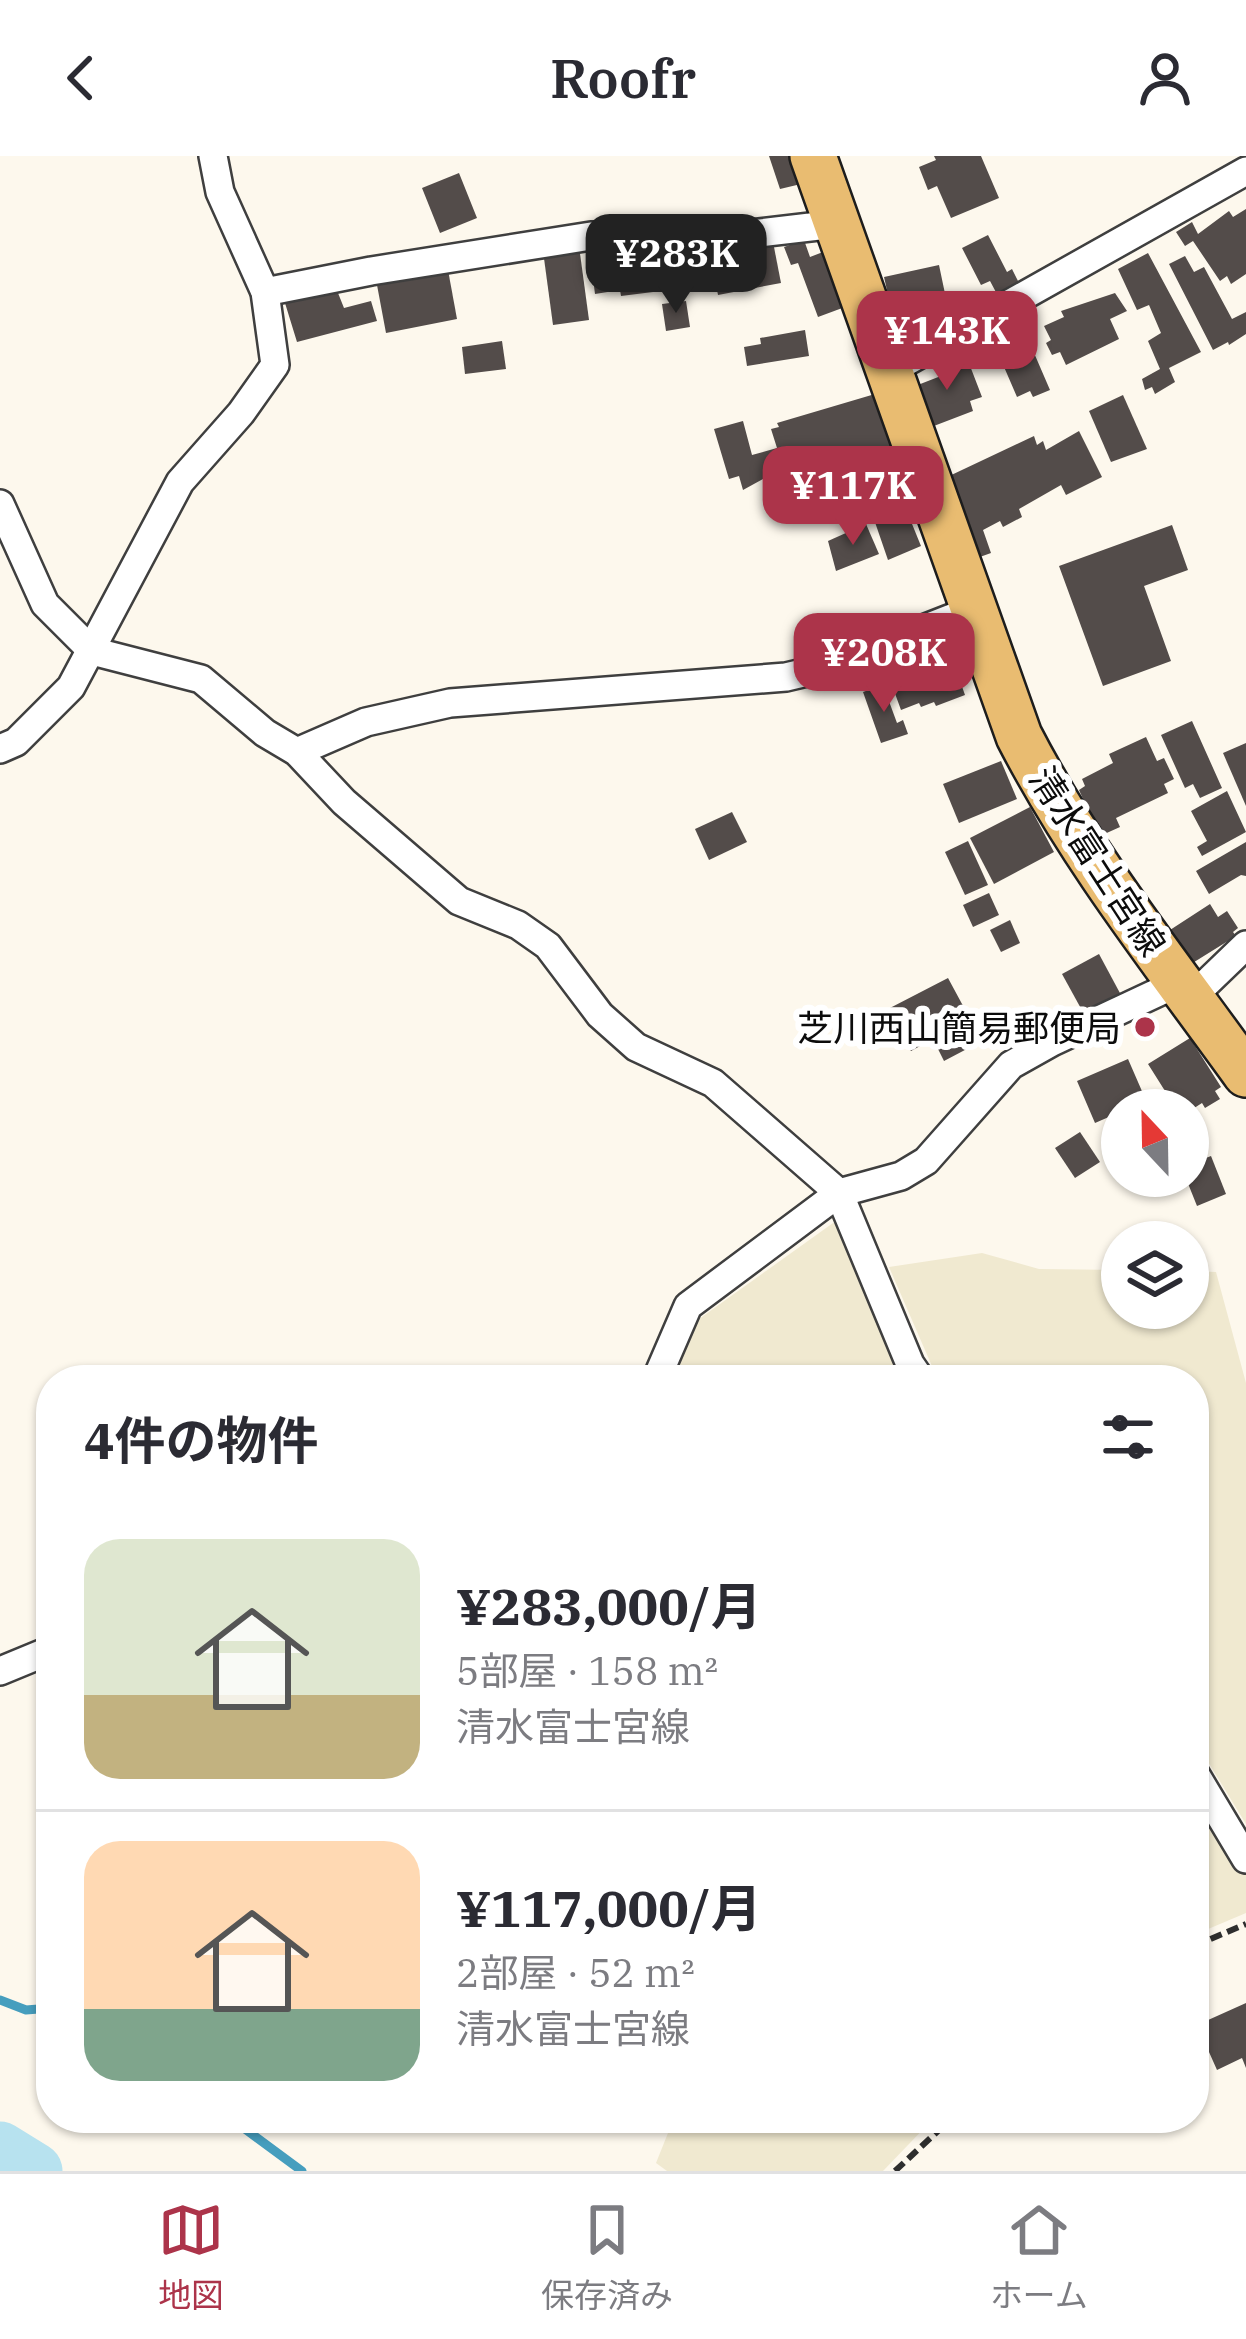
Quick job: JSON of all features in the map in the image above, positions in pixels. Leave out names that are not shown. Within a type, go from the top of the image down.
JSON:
[{"type":"main road","name":"清水富士宮線","points":[[813,156],[1019,736],[1057,808],[1246,1074]]},
{"type":"street","points":[[0,748],[16,742],[70,687],[180,482],[241,413],[275,364],[265,292],[220,192],[213,156]]},
{"type":"street","points":[[888,371],[1246,171]]},
{"type":"street","points":[[265,292],[591,236],[751,234],[836,224]]},
{"type":"street","points":[[0,504],[45,604],[92,651],[201,679],[265,733],[297,752],[344,802],[459,901],[518,925],[548,946],[601,1015],[635,1047],[713,1083],[839,1193],[911,1365]]},
{"type":"street","points":[[297,752],[366,722],[450,704],[786,677],[824,668],[972,610]]},
{"type":"street","points":[[662,1365],[688,1306],[839,1193],[901,1176],[926,1161],[1011,1065],[1052,1042],[1185,991],[1246,945]]},
{"type":"street","points":[[0,1671],[36,1656]]},
{"type":"street","points":[[1209,1797],[1246,1858]]},
{"type":"path","points":[[1209,1940],[1246,1924]]},
{"type":"path","points":[[895,2171],[936,2133]]},
{"type":"shaded area","points":[[840,1218],[904,1365],[679,1365],[699,1319]]},
{"type":"shaded area","points":[[982,1253],[1039,1269],[1101,1270],[1101,1329],[1209,1329],[1209,1272],[1216,1272],[1246,1383],[1246,1824],[1209,1764],[1209,1365],[931,1365],[889,1267]]},
{"type":"shaded area","points":[[1209,1815],[1246,1875],[1246,1913],[1209,1929]]},
{"type":"shaded area","points":[[668,2133],[920,2133],[883,2171],[667,2171],[656,2163]]},
{"type":"building","points":[[769,156],[791,156],[801,184],[780,189]]},
{"type":"building","points":[[934,156],[981,156],[999,198],[951,218],[937,186],[928,190],[919,167],[936,160]]},
{"type":"building","points":[[459,173],[477,218],[440,233],[422,188]]},
{"type":"building","points":[[1246,209],[1246,274],[1231,284],[1227,276],[1220,281],[1193,241],[1185,246],[1176,232],[1192,222],[1198,234],[1229,211],[1233,217]]},
{"type":"building","points":[[988,235],[1007,272],[1012,269],[1020,285],[998,296],[990,281],[981,285],[962,248]]},
{"type":"building","points":[[658,238],[662,266],[650,267],[653,292],[595,294],[589,247]]},
{"type":"building","points":[[804,240],[810,257],[823,252],[845,307],[818,317],[798,263],[791,265],[784,247]]},
{"type":"building","points":[[773,242],[781,283],[718,295],[710,255]]},
{"type":"building","points":[[579,246],[589,320],[553,325],[543,251]]},
{"type":"building","points":[[1148,253],[1201,352],[1169,368],[1175,382],[1155,394],[1152,387],[1145,390],[1142,379],[1160,369],[1148,341],[1161,333],[1149,305],[1137,310],[1118,269]]},
{"type":"building","points":[[1185,256],[1194,272],[1204,267],[1232,319],[1246,312],[1246,334],[1229,345],[1213,350],[1169,264]]},
{"type":"building","points":[[939,265],[948,308],[917,314],[916,306],[892,312],[884,277]]},
{"type":"building","points":[[448,270],[457,319],[386,333],[377,285]]},
{"type":"building","points":[[336,288],[344,308],[371,301],[377,321],[297,342],[285,303]]},
{"type":"building","points":[[1115,293],[1127,311],[1110,319],[1119,339],[1066,365],[1060,352],[1052,355],[1044,326],[1064,317],[1061,311]]},
{"type":"building","points":[[686,301],[690,327],[666,331],[662,304]]},
{"type":"building","points":[[805,330],[809,356],[747,366],[744,347],[761,344],[760,338]]},
{"type":"building","points":[[1028,339],[1050,390],[1017,397],[998,353]]},
{"type":"building","points":[[502,341],[506,369],[465,374],[462,347]]},
{"type":"building","points":[[958,353],[961,361],[967,358],[982,397],[970,401],[973,411],[926,429],[910,388],[946,374],[941,359]]},
{"type":"building","points":[[875,394],[896,461],[864,472],[860,457],[822,469],[818,457],[787,467],[791,481],[766,488],[763,479],[743,490],[739,476],[729,479],[714,429],[743,421],[752,455],[777,448],[771,429],[779,427],[777,423]]},
{"type":"building","points":[[1123,395],[1147,449],[1111,462],[1089,411]]},
{"type":"building","points":[[1079,431],[1102,477],[1066,495],[1061,485],[1019,509],[1022,517],[983,530],[991,553],[977,558],[945,478],[1034,436],[1046,450]]},
{"type":"building","points":[[897,487],[921,546],[888,560],[867,499]]},
{"type":"building","points":[[866,524],[879,554],[836,571],[828,541]]},
{"type":"building","points":[[1172,525],[1188,570],[1144,586],[1171,661],[1103,686],[1059,566]]},
{"type":"building","points":[[947,644],[965,695],[936,706],[919,703],[901,710],[885,666]]},
{"type":"building","points":[[883,685],[897,723],[903,720],[908,734],[881,743],[863,692]]},
{"type":"building","points":[[1192,721],[1222,788],[1200,798],[1193,784],[1185,788],[1161,735]]},
{"type":"building","points":[[1146,737],[1157,761],[1164,758],[1174,779],[1164,784],[1168,793],[1116,818],[1120,827],[1100,836],[1079,790],[1085,786],[1082,779],[1113,763],[1109,754]]},
{"type":"building","points":[[1246,743],[1246,806],[1223,753]]},
{"type":"building","points":[[1001,761],[1017,799],[959,823],[943,784]]},
{"type":"building","points":[[1227,791],[1246,832],[1202,856],[1197,847],[1207,841],[1191,811]]},
{"type":"building","points":[[1030,807],[1054,852],[994,884],[970,838]]},
{"type":"building","points":[[732,812],[747,842],[709,860],[695,829]]},
{"type":"building","points":[[968,841],[988,885],[965,895],[945,852]]},
{"type":"building","points":[[1246,842],[1246,876],[1209,894],[1196,871]]},
{"type":"building","points":[[989,893],[999,915],[973,927],[963,905]]},
{"type":"building","points":[[1210,904],[1218,917],[1227,911],[1238,928],[1233,932],[1236,936],[1191,964],[1170,930]]},
{"type":"building","points":[[1010,920],[1020,943],[1001,952],[990,930]]},
{"type":"building","points":[[1099,954],[1121,995],[1084,1014],[1062,974]]},
{"type":"building","points":[[948,978],[982,1041],[944,1061],[933,1039],[911,1051],[888,1009]]},
{"type":"building","points":[[1190,1038],[1221,1087],[1215,1091],[1220,1099],[1209,1106],[1209,1089],[1164,1089],[1148,1064]]},
{"type":"building","points":[[1128,1059],[1141,1089],[1101,1089],[1101,1120],[1095,1123],[1077,1081]]},
{"type":"building","points":[[1080,1132],[1100,1162],[1075,1178],[1055,1148]]},
{"type":"building","points":[[1209,1157],[1226,1194],[1197,1206],[1193,1197],[1209,1197]]},
{"type":"building","points":[[1246,2003],[1246,2068],[1242,2058],[1217,2070],[1209,2052],[1209,2020]]},
{"type":"waterway","points":[[0,2000],[36,2009]]},
{"type":"waterway","points":[[250,2133],[302,2171]]},
{"type":"waterway","points":[[0,2150],[34,2171]]},
{"type":"place","name":"芝川西山簡易郵便局","points":[[1145,1027]]}]
